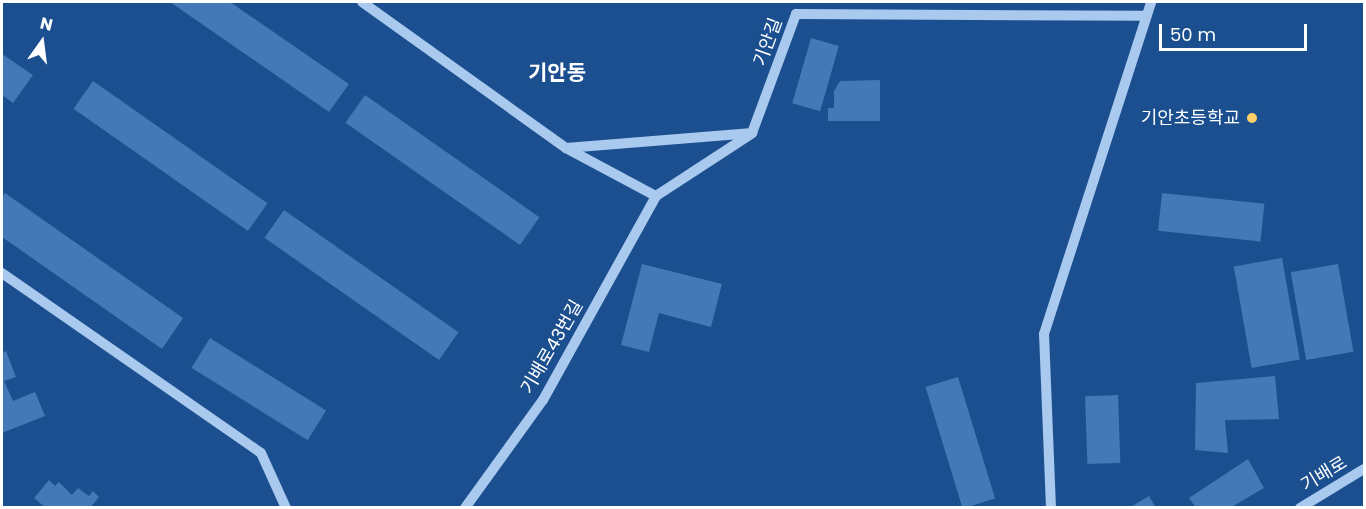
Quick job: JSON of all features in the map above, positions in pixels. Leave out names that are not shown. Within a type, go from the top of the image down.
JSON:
[{"type":"street","points":[[362,2],[566,148],[656,196],[752,133]]},
{"type":"street","points":[[1051,507],[1044,334],[1151,2]]},
{"type":"street","name":"기안길","points":[[752,133],[796,14],[1146,16]]},
{"type":"street","points":[[566,148],[752,133]]},
{"type":"street","name":"기배로43번길","points":[[465,507],[543,400],[656,196]]},
{"type":"street","points":[[2,273],[261,453],[286,507]]},
{"type":"street","name":"기배로","points":[[1300,507],[1365,469]]},
{"type":"building","points":[[170,2],[230,2],[349,84],[329,112]]},
{"type":"building","points":[[811,38],[839,46],[820,111],[792,103]]},
{"type":"building","points":[[2,54],[33,75],[13,103],[2,95]]},
{"type":"building","points":[[880,80],[880,121],[828,121],[828,108],[834,108],[834,91],[840,81]]},
{"type":"building","points":[[93,81],[267,203],[248,231],[73,109]]},
{"type":"building","points":[[365,95],[539,217],[520,245],[345,123]]},
{"type":"building","points":[[5,193],[183,318],[162,349],[2,237],[2,198]]},
{"type":"building","points":[[1162,193],[1264,204],[1260,242],[1158,231]]},
{"type":"building","points":[[284,210],[458,332],[439,360],[264,238]]},
{"type":"building","points":[[1282,258],[1300,359],[1252,368],[1234,267]]},
{"type":"building","points":[[642,264],[722,284],[711,327],[659,313],[649,352],[621,345]]},
{"type":"building","points":[[1338,264],[1353,352],[1306,360],[1291,272]]},
{"type":"building","points":[[210,338],[326,411],[308,440],[191,368]]},
{"type":"building","points":[[6,351],[16,377],[4,381],[13,401],[35,392],[45,416],[2,433],[2,353]]},
{"type":"building","points":[[1275,376],[1279,419],[1225,420],[1228,453],[1195,450],[1196,383]]},
{"type":"building","points":[[958,377],[995,498],[962,508],[925,387]]},
{"type":"building","points":[[1118,395],[1120,463],[1087,464],[1085,396]]},
{"type":"building","points":[[1248,459],[1264,488],[1230,508],[1196,508],[1189,498]]},
{"type":"building","points":[[49,480],[55,486],[59,482],[72,495],[78,488],[89,496],[93,491],[99,497],[90,508],[46,508],[34,498]]},
{"type":"building","points":[[1149,496],[1156,508],[1129,508]]},
{"type":"place","name":"기안초등학교","points":[[1252,118]]},
{"type":"district","name":"기안동","points":[[557,73]]}]
